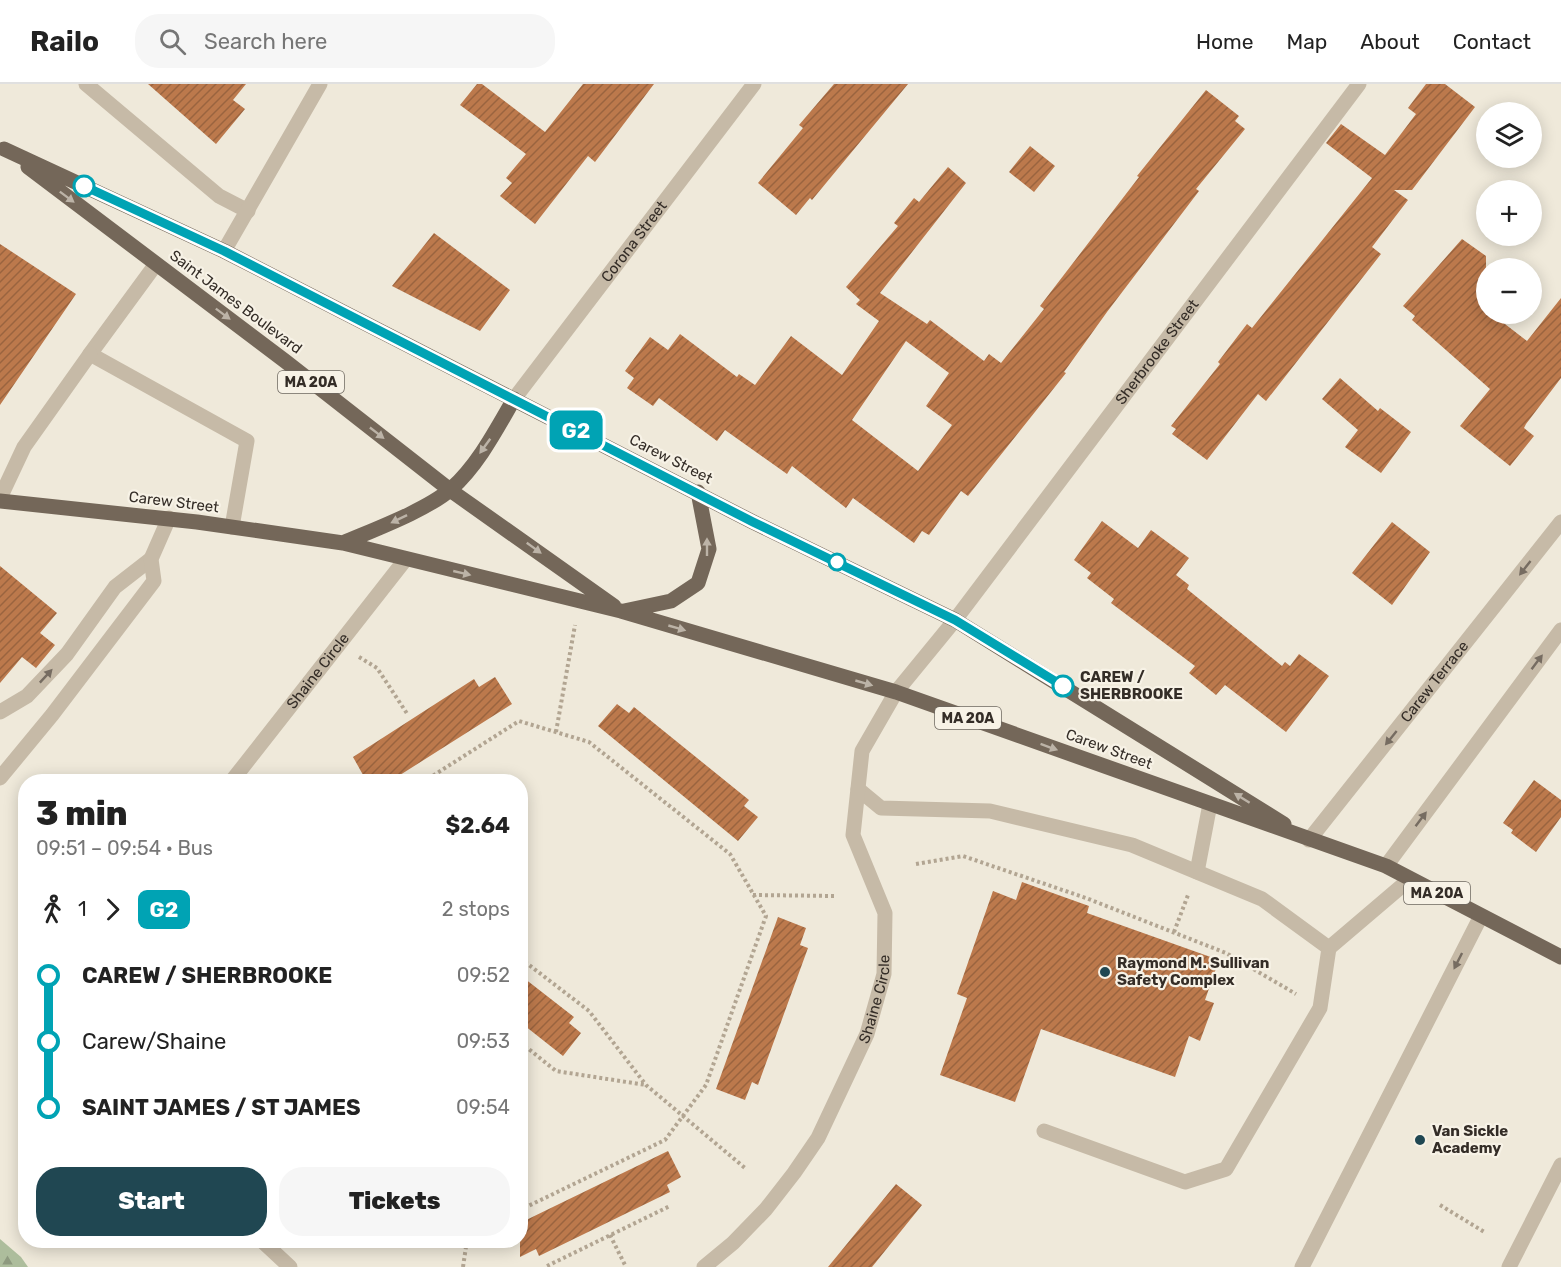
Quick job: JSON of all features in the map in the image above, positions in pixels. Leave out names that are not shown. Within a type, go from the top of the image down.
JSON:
[{"type":"main road","name":"Saint James Boulevard","points":[[2,148],[224,251],[514,399]]},
{"type":"main road","name":"Saint James Boulevard","points":[[2,148],[450,490],[621,611]]},
{"type":"main road","points":[[343,543],[400,519],[450,490],[488,444],[514,399]]},
{"type":"main road","name":"Carew Street","points":[[514,399],[955,620],[1309,840]]},
{"type":"main road","points":[[621,611],[671,601],[698,584],[709,549],[698,492]]},
{"type":"main road","name":"Carew Street","points":[[0,499],[168,518],[343,543],[621,611],[896,692],[1386,866],[1561,957]]},
{"type":"street","points":[[86,84],[219,196],[248,211]]},
{"type":"street","points":[[224,251],[320,84]]},
{"type":"street","name":"Corona Street","points":[[514,399],[754,84]]},
{"type":"street","name":"Sherbrooke Street","points":[[955,620],[1359,84]]},
{"type":"street","points":[[0,499],[24,447],[156,264]]},
{"type":"street","points":[[90,354],[247,441],[232,527]]},
{"type":"street","points":[[0,712],[27,696],[67,654],[115,587],[151,559],[168,518]]},
{"type":"street","name":"Carew Terrace","points":[[1309,840],[1561,522]]},
{"type":"street","points":[[0,778],[154,581],[151,559]]},
{"type":"street","name":"Shaine Circle","points":[[237,774],[405,560]]},
{"type":"street","points":[[896,692],[955,620]]},
{"type":"street","points":[[1386,866],[1561,630]]},
{"type":"street","name":"Shaine Circle","points":[[704,1267],[733,1243],[766,1209],[794,1173],[818,1138],[867,1034],[884,974],[885,913],[853,835],[862,751],[896,692]]},
{"type":"street","points":[[858,789],[881,808],[990,811],[1132,845],[1262,899],[1329,948]]},
{"type":"street","points":[[1197,872],[1210,804]]},
{"type":"street","points":[[1044,1131],[1185,1182],[1226,1169],[1320,1008],[1329,948],[1410,879]]},
{"type":"street","points":[[1302,1267],[1481,916]]},
{"type":"street","points":[[1509,1267],[1561,1165]]},
{"type":"street","points":[[270,1248],[290,1267]]},
{"type":"path","points":[[555,732],[579,601]]},
{"type":"path","points":[[339,645],[377,668],[408,715]]},
{"type":"path","points":[[436,774],[519,721],[589,742],[730,854],[766,916],[706,1085],[665,1140],[528,1206]]},
{"type":"path","points":[[916,864],[963,856],[1086,898],[1226,952],[1320,1008]]},
{"type":"path","points":[[1174,932],[1197,872]]},
{"type":"path","points":[[753,895],[835,896]]},
{"type":"path","points":[[528,964],[589,1011],[646,1085],[745,1168]]},
{"type":"path","points":[[528,1048],[556,1071],[646,1085]]},
{"type":"path","points":[[1440,1205],[1486,1233]]},
{"type":"path","points":[[547,1266],[670,1206]]},
{"type":"path","points":[[610,1235],[626,1267]]},
{"type":"path","points":[[463,1267],[466,1248]]},
{"type":"green space","points":[[0,1239],[21,1257],[28,1267],[0,1267]]},
{"type":"building","points":[[148,84],[246,84],[233,100],[245,109],[216,144]]},
{"type":"building","points":[[477,84],[482,84],[545,132],[583,84],[654,84],[595,162],[588,156],[535,224],[500,196],[512,183],[506,178],[526,154],[460,105]]},
{"type":"building","points":[[834,84],[908,84],[812,200],[810,198],[796,215],[758,183],[803,128],[799,125]]},
{"type":"building","points":[[1426,84],[1445,84],[1475,107],[1412,190],[1394,190],[1408,200],[1372,247],[1381,254],[1266,401],[1258,394],[1207,460],[1172,434],[1176,429],[1171,426],[1220,364],[1218,362],[1247,324],[1252,328],[1372,178],[1326,143],[1341,124],[1385,155],[1416,114],[1408,108]]},
{"type":"building","points":[[1206,90],[1239,116],[1235,121],[1245,129],[1196,189],[1199,191],[1107,312],[1064,372],[1066,373],[968,496],[961,491],[929,535],[922,531],[914,543],[853,498],[846,508],[792,466],[787,474],[725,430],[717,441],[659,398],[653,406],[627,388],[634,378],[625,371],[650,337],[668,350],[680,334],[737,377],[739,374],[755,385],[791,336],[842,375],[879,321],[856,304],[860,300],[846,287],[898,226],[894,223],[914,198],[919,202],[948,167],[966,183],[880,293],[927,324],[930,320],[984,361],[989,354],[1001,363],[1044,309],[1040,306],[1139,177],[1137,176]],"holes":[[[906,341],[949,373],[926,406],[952,425],[918,471],[852,420]]]},
{"type":"building","points":[[1030,146],[1055,166],[1034,192],[1009,172]]},
{"type":"building","points":[[434,233],[510,290],[480,331],[392,286]]},
{"type":"building","points":[[1462,239],[1486,256],[1486,258],[1476,258],[1476,324],[1505,324],[1527,341],[1561,298],[1561,378],[1526,424],[1524,428],[1534,436],[1510,466],[1460,426],[1490,389],[1412,320],[1415,316],[1403,306]]},
{"type":"building","points":[[0,244],[76,294],[0,405]]},
{"type":"building","points":[[1340,378],[1378,411],[1380,408],[1411,432],[1381,473],[1345,447],[1358,430],[1322,399]]},
{"type":"building","points":[[1102,521],[1138,548],[1151,530],[1189,558],[1176,575],[1189,585],[1187,589],[1282,666],[1285,662],[1290,666],[1299,654],[1329,676],[1286,732],[1225,685],[1216,695],[1189,673],[1195,666],[1111,603],[1114,599],[1087,578],[1091,573],[1074,560]]},
{"type":"building","points":[[1392,522],[1430,552],[1392,605],[1352,573]]},
{"type":"building","points":[[0,566],[57,613],[40,633],[55,645],[36,668],[22,657],[0,683]]},
{"type":"building","points":[[495,677],[512,704],[402,774],[363,774],[353,757],[474,679],[479,687]]},
{"type":"building","points":[[617,704],[629,713],[634,707],[749,800],[744,806],[758,817],[738,841],[598,726]]},
{"type":"building","points":[[1534,780],[1561,800],[1561,817],[1536,852],[1511,833],[1513,830],[1503,823]]},
{"type":"building","name":"Raymond M. Sullivan Safety Complex","points":[[1022,882],[1089,906],[1087,913],[1219,960],[1205,1000],[1214,1003],[1200,1041],[1189,1036],[1175,1077],[1041,1029],[1015,1102],[940,1075],[967,998],[957,994],[993,891],[1016,900]]},
{"type":"building","points":[[778,917],[806,928],[800,945],[808,948],[758,1085],[752,1082],[745,1100],[716,1089]]},
{"type":"building","points":[[528,981],[574,1017],[569,1023],[581,1033],[563,1056],[528,1028]]},
{"type":"building","points":[[668,1151],[681,1177],[667,1185],[670,1192],[539,1256],[536,1249],[520,1257],[520,1248],[528,1248],[528,1219]]},
{"type":"building","points":[[896,1184],[922,1205],[872,1267],[828,1267]]},
{"type":"bus line","name":"G2","points":[[84,186],[224,251],[753,522],[955,620],[1063,686]]},
{"type":"place","name":"CAREW / SHERBROOKE","points":[[1063,686]]},
{"type":"place","name":"Raymond M. Sullivan Safety Complex","points":[[1105,972]]},
{"type":"place","name":"Van Sickle Academy","points":[[1420,1140]]}]
